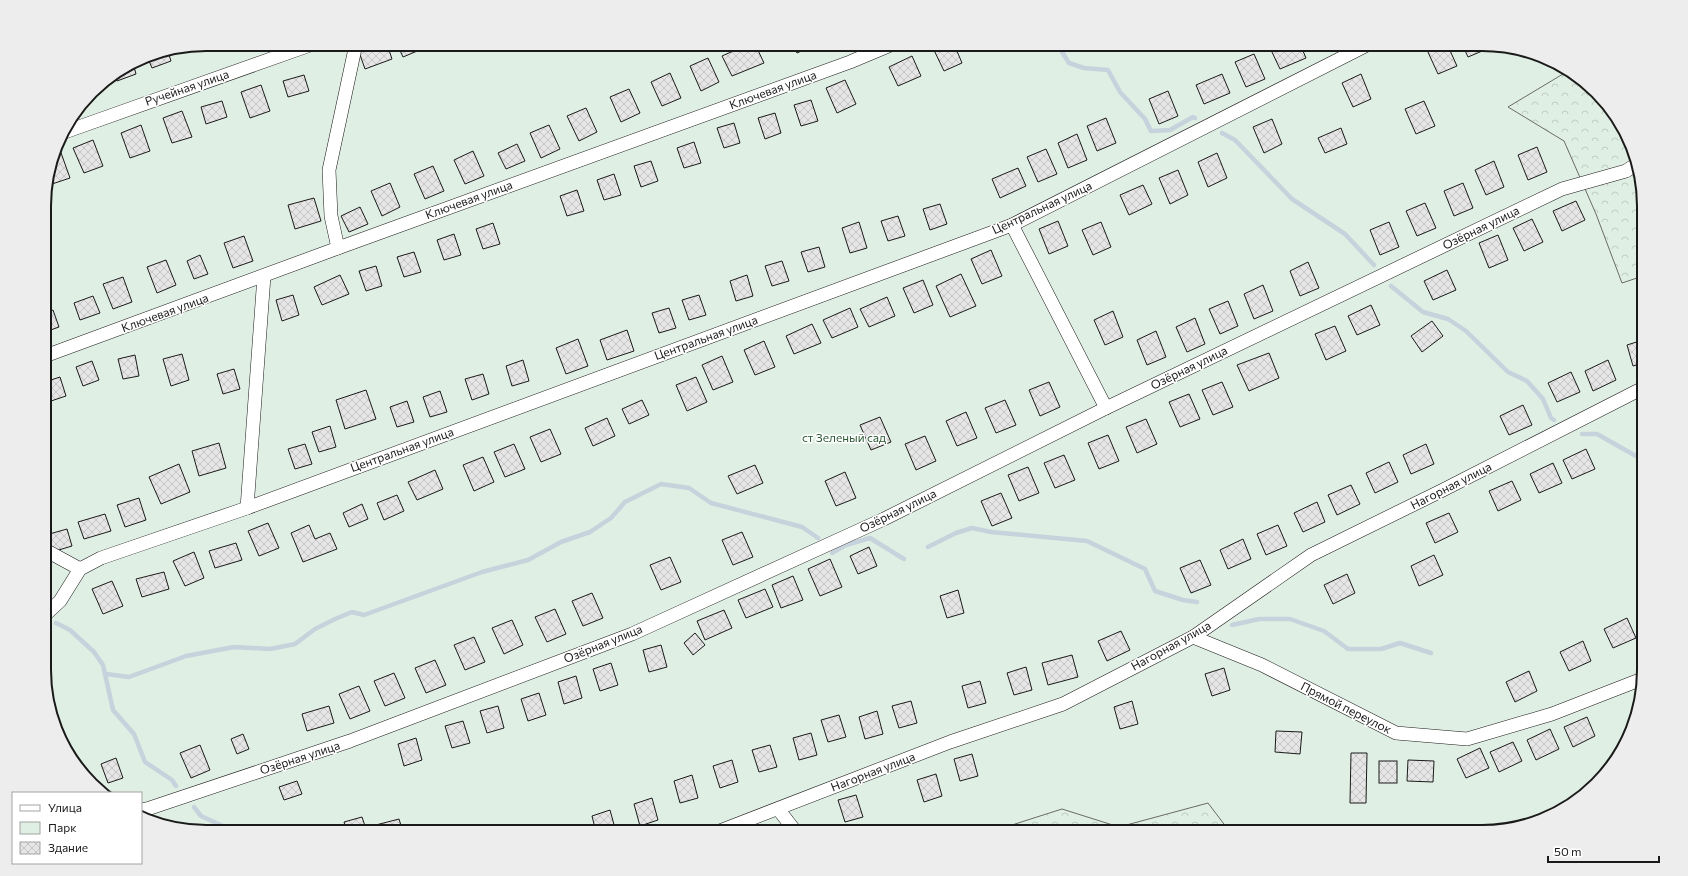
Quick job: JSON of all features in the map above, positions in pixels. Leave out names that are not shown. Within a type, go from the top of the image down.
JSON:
[{"type":"street","name":"Ручейная улица","points":[[71,130],[293,51]]},
{"type":"street","points":[[338,248],[331,216],[329,170],[354,51]]},
{"type":"street","name":"Ключевая улица","points":[[51,354],[850,62],[876,51]]},
{"type":"street","name":"Центральная улица","points":[[51,609],[60,601],[80,569],[100,558],[247,508],[1012,225],[1355,51]]},
{"type":"street","name":"Озёрная улица","points":[[142,810],[350,741],[632,634],[884,519],[1106,408],[1562,189],[1626,171],[1632,167]]},
{"type":"street","points":[[1012,225],[1106,408]]},
{"type":"street","points":[[247,508],[264,276]]},
{"type":"street","name":"Нагорная улица","points":[[736,825],[950,742],[1063,704],[1193,637],[1311,555],[1441,491],[1637,391]]},
{"type":"street","points":[[51,553],[80,569]]},
{"type":"street","name":"Прямой переулок","points":[[1193,637],[1262,665],[1396,733],[1467,739],[1552,714],[1637,681]]},
{"type":"street","points":[[778,809],[791,825]]},
{"type":"green space","name":"ст Зеленый сад","points":[[1492,51],[1522,56],[1551,67],[1568,77],[1592,96],[1611,120],[1621,137],[1629,156],[1636,186],[1637,680],[1632,710],[1621,739],[1611,756],[1592,780],[1568,799],[1551,809],[1532,817],[1492,825],[196,825],[166,820],[142,811],[142,792],[111,792],[96,780],[77,756],[67,739],[59,720],[52,690],[51,196],[56,166],[67,137],[77,120],[96,96],[120,77],[137,67],[156,59],[186,52]]},
{"type":"green space","points":[[1563,74],[1584,89],[1599,104],[1621,137],[1632,166],[1637,196],[1637,278],[1622,283],[1596,214],[1564,141],[1508,107]]},
{"type":"green space","points":[[1208,803],[1225,825],[1126,825]]},
{"type":"green space","points":[[1062,809],[1113,825],[1012,825]]},
{"type":"building","points":[[359,51],[389,51],[392,59],[365,69]]},
{"type":"building","points":[[400,51],[417,51],[403,57]]},
{"type":"building","points":[[733,51],[758,51],[764,63],[732,76],[722,56]]},
{"type":"building","points":[[934,51],[957,51],[962,63],[944,71]]},
{"type":"building","points":[[1271,51],[1303,51],[1306,58],[1280,69]]},
{"type":"building","points":[[1427,51],[1450,51],[1457,66],[1438,74]]},
{"type":"building","points":[[1465,51],[1482,51],[1468,57]]},
{"type":"building","points":[[1254,54],[1265,79],[1246,87],[1235,62]]},
{"type":"building","points":[[169,55],[171,61],[152,68],[149,62]]},
{"type":"building","points":[[912,56],[921,76],[898,86],[889,67]]},
{"type":"building","points":[[708,58],[719,82],[701,91],[690,66]]},
{"type":"building","points":[[134,68],[136,74],[117,81],[116,80],[120,77]]},
{"type":"building","points":[[670,73],[681,98],[662,106],[651,82]]},
{"type":"building","points":[[1222,74],[1230,93],[1204,104],[1196,85]]},
{"type":"building","points":[[1361,74],[1371,99],[1353,107],[1342,83]]},
{"type":"building","points":[[304,75],[309,91],[288,97],[283,81]]},
{"type":"building","points":[[845,80],[856,104],[837,113],[826,88]]},
{"type":"building","points":[[261,85],[270,111],[250,118],[241,92]]},
{"type":"building","points":[[629,89],[640,113],[621,122],[610,97]]},
{"type":"building","points":[[1168,91],[1178,116],[1159,124],[1149,99]]},
{"type":"building","points":[[811,100],[818,121],[801,126],[794,105]]},
{"type":"building","points":[[222,101],[227,117],[206,124],[201,107]]},
{"type":"building","points":[[1424,101],[1435,126],[1416,134],[1405,109]]},
{"type":"building","points":[[586,108],[597,132],[579,141],[567,116]]},
{"type":"building","points":[[182,111],[192,137],[172,143],[163,118]]},
{"type":"building","points":[[775,113],[781,133],[765,139],[758,118]]},
{"type":"building","points":[[1106,118],[1116,143],[1097,151],[1087,126]]},
{"type":"building","points":[[1272,119],[1282,144],[1264,153],[1253,127]]},
{"type":"building","points":[[734,123],[740,143],[724,148],[717,128]]},
{"type":"building","points":[[141,125],[150,151],[130,158],[121,133]]},
{"type":"building","points":[[549,125],[560,149],[541,158],[530,133]]},
{"type":"building","points":[[1341,128],[1347,144],[1325,153],[1318,138]]},
{"type":"building","points":[[1077,134],[1087,160],[1068,168],[1058,143]]},
{"type":"building","points":[[93,140],[103,166],[84,173],[73,148]]},
{"type":"building","points":[[694,142],[701,163],[684,168],[677,148]]},
{"type":"building","points":[[517,144],[525,161],[506,169],[498,153]]},
{"type":"building","points":[[1537,147],[1547,172],[1528,180],[1518,155]]},
{"type":"building","points":[[1046,149],[1057,174],[1038,182],[1027,157]]},
{"type":"building","points":[[473,151],[484,176],[465,184],[454,160]]},
{"type":"building","points":[[61,152],[70,178],[52,184]]},
{"type":"building","points":[[1217,153],[1227,178],[1208,187],[1198,162]]},
{"type":"building","points":[[651,161],[658,181],[641,187],[634,166]]},
{"type":"building","points":[[1494,161],[1504,187],[1486,195],[1475,170]]},
{"type":"building","points":[[433,166],[444,191],[425,199],[414,174]]},
{"type":"building","points":[[1018,168],[1026,186],[1000,198],[992,179]]},
{"type":"building","points":[[1178,170],[1188,195],[1170,204],[1159,178]]},
{"type":"building","points":[[614,174],[621,195],[604,200],[597,180]]},
{"type":"building","points":[[390,183],[400,207],[382,216],[371,191]]},
{"type":"building","points":[[1463,183],[1473,208],[1454,216],[1444,191]]},
{"type":"building","points":[[1143,185],[1152,204],[1129,215],[1120,195]]},
{"type":"building","points":[[577,190],[584,211],[567,216],[560,196]]},
{"type":"building","points":[[314,198],[321,221],[295,229],[288,205]]},
{"type":"building","points":[[1576,201],[1585,220],[1562,231],[1553,211]]},
{"type":"building","points":[[1425,203],[1436,228],[1417,236],[1406,211]]},
{"type":"building","points":[[940,204],[947,224],[930,230],[923,209]]},
{"type":"building","points":[[360,207],[368,224],[349,232],[341,216]]},
{"type":"building","points":[[898,216],[905,236],[888,241],[881,221]]},
{"type":"building","points":[[1532,219],[1543,242],[1524,251],[1513,228]]},
{"type":"building","points":[[1058,221],[1068,246],[1049,254],[1039,229]]},
{"type":"building","points":[[859,222],[867,248],[850,253],[842,228]]},
{"type":"building","points":[[1101,222],[1111,247],[1093,255],[1082,230]]},
{"type":"building","points":[[1389,222],[1399,247],[1380,255],[1370,230]]},
{"type":"building","points":[[493,223],[500,244],[483,249],[476,229]]},
{"type":"building","points":[[454,234],[461,255],[444,260],[437,240]]},
{"type":"building","points":[[1498,235],[1508,260],[1489,268],[1479,243]]},
{"type":"building","points":[[244,236],[253,261],[233,268],[224,243]]},
{"type":"building","points":[[819,247],[825,267],[808,272],[801,252]]},
{"type":"building","points":[[991,250],[1002,276],[982,284],[971,259]]},
{"type":"building","points":[[414,252],[421,272],[404,277],[397,257]]},
{"type":"building","points":[[200,255],[208,274],[194,279],[187,261]]},
{"type":"building","points":[[166,260],[176,285],[157,293],[147,267]]},
{"type":"building","points":[[782,261],[789,281],[772,286],[765,266]]},
{"type":"building","points":[[1308,262],[1319,288],[1300,296],[1290,271]]},
{"type":"building","points":[[376,266],[382,286],[366,291],[359,271]]},
{"type":"building","points":[[1447,270],[1456,290],[1433,300],[1424,281]]},
{"type":"building","points":[[961,274],[976,306],[950,317],[936,286]]},
{"type":"building","points":[[340,275],[349,294],[322,305],[314,287]]},
{"type":"building","points":[[747,275],[753,296],[736,301],[730,281]]},
{"type":"building","points":[[123,277],[132,302],[113,309],[103,284]]},
{"type":"building","points":[[923,280],[933,305],[914,313],[903,288]]},
{"type":"building","points":[[1263,285],[1273,311],[1254,319],[1244,294]]},
{"type":"building","points":[[293,295],[299,315],[282,321],[276,300]]},
{"type":"building","points":[[699,295],[706,315],[689,320],[682,300]]},
{"type":"building","points":[[93,296],[100,313],[80,320],[74,303]]},
{"type":"building","points":[[887,297],[895,316],[869,327],[860,309]]},
{"type":"building","points":[[1228,301],[1238,326],[1220,334],[1209,309]]},
{"type":"building","points":[[1371,305],[1380,325],[1357,335],[1348,316]]},
{"type":"building","points":[[669,308],[676,328],[659,333],[652,313]]},
{"type":"building","points":[[850,308],[858,327],[832,338],[823,320]]},
{"type":"building","points":[[53,310],[59,327],[51,330],[51,311]]},
{"type":"building","points":[[1113,311],[1123,337],[1105,345],[1094,320]]},
{"type":"building","points":[[1195,318],[1205,344],[1187,352],[1176,327]]},
{"type":"building","points":[[1432,321],[1443,336],[1422,352],[1411,336]]},
{"type":"building","points":[[812,324],[821,343],[794,354],[786,336]]},
{"type":"building","points":[[1335,326],[1346,351],[1326,360],[1315,334]]},
{"type":"building","points":[[627,330],[634,351],[607,360],[600,340]]},
{"type":"building","points":[[1156,331],[1166,357],[1147,365],[1137,340]]},
{"type":"building","points":[[578,339],[588,366],[566,374],[556,348]]},
{"type":"building","points":[[764,341],[775,367],[755,375],[744,350]]},
{"type":"building","points":[[1637,342],[1637,365],[1633,366],[1627,345]]},
{"type":"building","points":[[1269,353],[1279,378],[1249,391],[1237,365]]},
{"type":"building","points":[[182,354],[189,380],[171,386],[163,359]]},
{"type":"building","points":[[135,355],[139,376],[123,379],[118,359]]},
{"type":"building","points":[[722,356],[733,382],[713,390],[702,365]]},
{"type":"building","points":[[523,360],[529,381],[512,386],[506,366]]},
{"type":"building","points":[[1608,360],[1616,380],[1593,391],[1585,371]]},
{"type":"building","points":[[92,361],[99,380],[83,386],[76,367]]},
{"type":"building","points":[[234,369],[240,389],[223,394],[217,374]]},
{"type":"building","points":[[1571,372],[1580,392],[1557,402],[1548,383]]},
{"type":"building","points":[[483,374],[489,394],[472,400],[465,379]]},
{"type":"building","points":[[60,377],[66,396],[51,401],[51,380]]},
{"type":"building","points":[[696,377],[707,402],[687,411],[676,385]]},
{"type":"building","points":[[1049,382],[1060,407],[1040,416],[1029,390]]},
{"type":"building","points":[[1222,382],[1233,407],[1213,415],[1202,390]]},
{"type":"building","points":[[366,390],[376,419],[345,429],[336,400]]},
{"type":"building","points":[[440,391],[447,412],[430,417],[423,397]]},
{"type":"building","points":[[1189,394],[1200,419],[1180,427],[1169,402]]},
{"type":"building","points":[[642,400],[649,415],[629,424],[622,409]]},
{"type":"building","points":[[1005,400],[1016,425],[996,433],[985,408]]},
{"type":"building","points":[[407,401],[414,422],[397,427],[390,407]]},
{"type":"building","points":[[1523,405],[1532,425],[1509,435],[1500,416]]},
{"type":"building","points":[[966,412],[977,438],[957,446],[946,421]]},
{"type":"building","points":[[880,417],[891,442],[871,450],[860,425]]},
{"type":"building","points":[[607,418],[615,436],[593,446],[585,428]]},
{"type":"building","points":[[1146,419],[1157,444],[1137,453],[1126,427]]},
{"type":"building","points":[[330,426],[336,447],[319,452],[312,432]]},
{"type":"building","points":[[550,429],[561,454],[541,462],[530,437]]},
{"type":"building","points":[[1108,435],[1119,461],[1099,469],[1088,443]]},
{"type":"building","points":[[925,436],[936,461],[916,470],[905,444]]},
{"type":"building","points":[[219,443],[226,468],[199,476],[192,451]]},
{"type":"building","points":[[305,444],[312,464],[295,469],[288,449]]},
{"type":"building","points":[[514,444],[525,469],[505,477],[494,452]]},
{"type":"building","points":[[1426,444],[1434,464],[1411,474],[1403,455]]},
{"type":"building","points":[[1586,449],[1595,469],[1572,479],[1563,460]]},
{"type":"building","points":[[1064,455],[1075,480],[1055,488],[1044,463]]},
{"type":"building","points":[[483,457],[494,482],[474,491],[463,465]]},
{"type":"building","points":[[1389,462],[1398,482],[1375,493],[1366,473]]},
{"type":"building","points":[[1553,463],[1562,483],[1539,493],[1530,474]]},
{"type":"building","points":[[179,464],[190,492],[161,504],[149,477]]},
{"type":"building","points":[[755,465],[763,483],[737,494],[728,476]]},
{"type":"building","points":[[1028,467],[1039,493],[1019,501],[1008,475]]},
{"type":"building","points":[[435,470],[443,489],[417,500],[408,482]]},
{"type":"building","points":[[845,472],[856,498],[836,506],[825,481]]},
{"type":"building","points":[[1512,481],[1521,500],[1498,511],[1489,491]]},
{"type":"building","points":[[1351,485],[1360,504],[1337,515],[1328,495]]},
{"type":"building","points":[[1001,493],[1012,518],[992,526],[981,501]]},
{"type":"building","points":[[397,495],[404,511],[384,520],[377,503]]},
{"type":"building","points":[[139,498],[146,520],[125,527],[117,505]]},
{"type":"building","points":[[1317,502],[1325,522],[1303,532],[1294,513]]},
{"type":"building","points":[[362,504],[368,519],[349,527],[343,513]]},
{"type":"building","points":[[1449,513],[1458,532],[1435,543],[1426,523]]},
{"type":"building","points":[[105,514],[111,531],[84,539],[78,522]]},
{"type":"building","points":[[268,523],[279,548],[259,556],[248,531]]},
{"type":"building","points":[[309,525],[315,539],[330,533],[337,549],[303,562],[291,533]]},
{"type":"building","points":[[1278,525],[1287,546],[1266,555],[1257,534]]},
{"type":"building","points":[[67,529],[72,546],[52,552],[51,534]]},
{"type":"building","points":[[742,532],[753,557],[733,565],[722,540]]},
{"type":"building","points":[[1243,539],[1251,559],[1228,569],[1220,550]]},
{"type":"building","points":[[236,543],[242,560],[215,568],[209,551]]},
{"type":"building","points":[[869,547],[877,566],[858,574],[850,556]]},
{"type":"building","points":[[194,552],[204,578],[185,586],[173,561]]},
{"type":"building","points":[[1434,555],[1443,575],[1419,586],[1411,566]]},
{"type":"building","points":[[670,557],[681,582],[661,590],[650,565]]},
{"type":"building","points":[[830,559],[842,587],[820,596],[808,569]]},
{"type":"building","points":[[1200,560],[1211,585],[1191,593],[1180,568]]},
{"type":"building","points":[[164,572],[169,589],[142,597],[136,579]]},
{"type":"building","points":[[1347,574],[1355,593],[1333,604],[1324,585]]},
{"type":"building","points":[[793,576],[803,600],[781,608],[772,585]]},
{"type":"building","points":[[112,581],[123,606],[103,614],[92,589]]},
{"type":"building","points":[[765,589],[773,607],[746,618],[738,600]]},
{"type":"building","points":[[958,590],[964,613],[947,618],[940,596]]},
{"type":"building","points":[[592,593],[603,618],[583,626],[572,601]]},
{"type":"building","points":[[555,609],[566,634],[547,642],[535,617]]},
{"type":"building","points":[[724,610],[732,628],[705,640],[697,621]]},
{"type":"building","points":[[1627,618],[1636,638],[1613,648],[1604,629]]},
{"type":"building","points":[[512,620],[523,645],[504,654],[492,628]]},
{"type":"building","points":[[1121,631],[1130,650],[1107,661],[1098,641]]},
{"type":"building","points":[[695,633],[705,645],[693,655],[684,643]]},
{"type":"building","points":[[474,637],[485,662],[465,670],[454,645]]},
{"type":"building","points":[[1583,641],[1591,661],[1569,671],[1560,652]]},
{"type":"building","points":[[661,645],[667,667],[649,672],[643,650]]},
{"type":"building","points":[[1072,655],[1078,677],[1048,685],[1042,663]]},
{"type":"building","points":[[435,660],[446,685],[426,693],[415,668]]},
{"type":"building","points":[[611,663],[618,685],[600,691],[593,669]]},
{"type":"building","points":[[1026,667],[1032,690],[1014,695],[1007,673]]},
{"type":"building","points":[[1224,668],[1230,690],[1212,696],[1205,674]]},
{"type":"building","points":[[1529,671],[1537,691],[1515,702],[1506,682]]},
{"type":"building","points":[[394,673],[405,698],[385,706],[374,681]]},
{"type":"building","points":[[576,676],[582,698],[564,704],[558,682]]},
{"type":"building","points":[[980,681],[986,703],[968,708],[962,686]]},
{"type":"building","points":[[359,686],[370,711],[350,719],[339,694]]},
{"type":"building","points":[[539,693],[546,715],[528,721],[521,699]]},
{"type":"building","points":[[911,701],[917,723],[899,728],[892,706]]},
{"type":"building","points":[[1132,701],[1138,724],[1120,729],[1114,707]]},
{"type":"building","points":[[329,706],[334,723],[307,731],[302,714]]},
{"type":"building","points":[[498,706],[504,728],[487,733],[480,711]]},
{"type":"building","points":[[877,711],[883,734],[865,739],[859,717]]},
{"type":"building","points":[[839,715],[846,737],[828,742],[821,720]]},
{"type":"building","points":[[1587,717],[1595,736],[1573,747],[1564,727]]},
{"type":"building","points":[[463,721],[470,743],[452,748],[445,726]]},
{"type":"building","points":[[1550,729],[1559,749],[1536,760],[1527,740]]},
{"type":"building","points":[[1276,731],[1302,732],[1300,754],[1275,752]]},
{"type":"building","points":[[811,733],[817,755],[799,760],[793,738]]},
{"type":"building","points":[[243,734],[249,749],[237,754],[231,739]]},
{"type":"building","points":[[416,738],[422,760],[404,766],[398,744]]},
{"type":"building","points":[[1513,742],[1522,761],[1499,772],[1490,752]]},
{"type":"building","points":[[200,745],[210,770],[191,778],[180,753]]},
{"type":"building","points":[[770,745],[777,767],[759,772],[752,750]]},
{"type":"building","points":[[1480,748],[1489,768],[1466,778],[1457,759]]},
{"type":"building","points":[[1351,753],[1367,753],[1366,803],[1350,803]]},
{"type":"building","points":[[972,754],[978,776],[960,781],[954,759]]},
{"type":"building","points":[[116,758],[123,778],[108,783],[101,764]]},
{"type":"building","points":[[732,760],[738,782],[720,788],[713,766]]},
{"type":"building","points":[[1408,760],[1434,761],[1433,782],[1407,781]]},
{"type":"building","points":[[1379,761],[1397,761],[1397,783],[1379,783]]},
{"type":"building","points":[[936,774],[942,796],[924,802],[917,780]]},
{"type":"building","points":[[692,775],[698,798],[680,803],[674,781]]},
{"type":"building","points":[[297,781],[302,794],[284,800],[279,787]]},
{"type":"building","points":[[856,795],[863,817],[845,822],[838,800]]},
{"type":"building","points":[[652,798],[658,820],[640,825],[634,804]]},
{"type":"building","points":[[610,810],[614,825],[594,825],[592,816]]},
{"type":"building","points":[[362,817],[365,825],[345,825],[344,822]]},
{"type":"building","points":[[399,819],[401,825],[376,825]]},
{"type":"waterway","points":[[1061,51],[1069,63],[1084,68],[1108,70],[1120,92],[1145,119],[1151,131],[1170,130],[1193,117],[1195,118]]},
{"type":"waterway","points":[[1222,133],[1235,140],[1292,199],[1345,234],[1374,265]]},
{"type":"waterway","points":[[1391,286],[1423,312],[1448,319],[1466,331],[1508,372],[1527,381],[1543,399],[1551,418],[1554,420]]},
{"type":"waterway","points":[[1582,434],[1597,434],[1637,457]]},
{"type":"waterway","points":[[106,674],[129,677],[186,656],[234,647],[270,649],[295,644],[315,629],[352,612],[364,615],[482,572],[528,560],[561,542],[590,532],[611,518],[625,502],[661,484],[689,488],[711,503],[802,527],[818,538]]},
{"type":"waterway","points":[[928,547],[956,533],[972,528],[991,532],[1087,541],[1145,569],[1155,591],[1183,600],[1197,602]]},
{"type":"waterway","points":[[832,553],[846,545],[870,538],[904,559]]},
{"type":"waterway","points":[[1232,625],[1259,619],[1290,619],[1324,631],[1348,649],[1381,649],[1400,643],[1431,653]]},
{"type":"waterway","points":[[56,623],[70,630],[94,652],[103,665],[113,710],[134,734],[145,762],[172,780],[176,786]]},
{"type":"waterway","points":[[194,807],[201,816],[221,825]]}]
